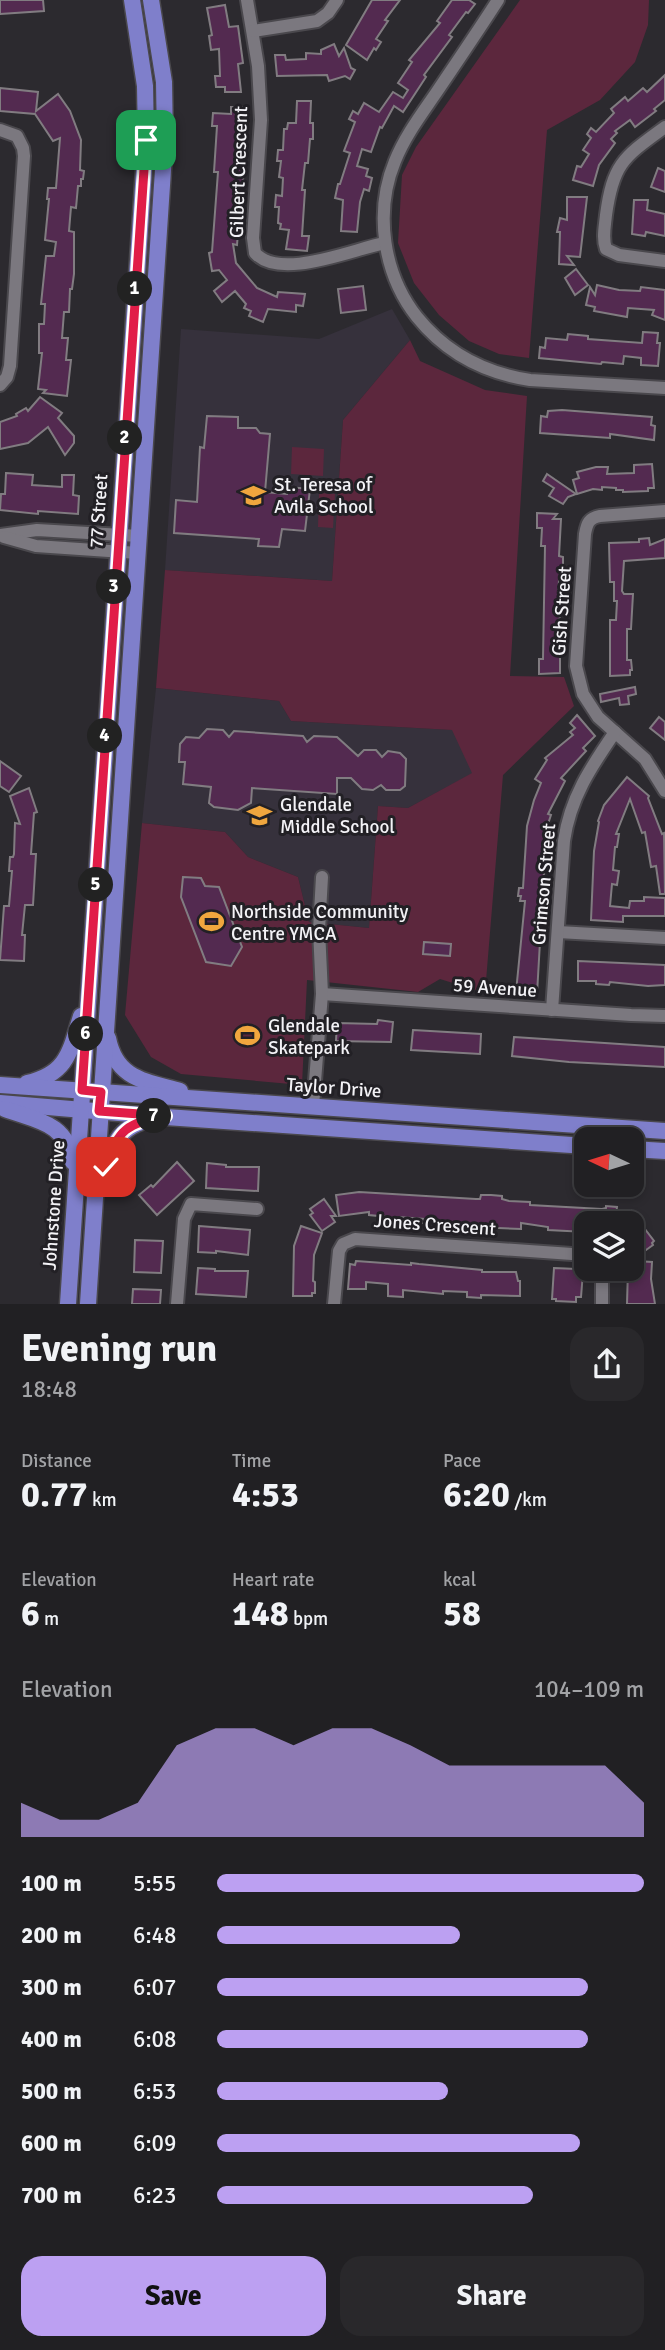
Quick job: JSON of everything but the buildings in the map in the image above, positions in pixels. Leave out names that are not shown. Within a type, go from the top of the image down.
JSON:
[{"type":"main road","name":"77 Street","points":[[80,1110],[146,140],[145,86],[132,0]]},
{"type":"main road","points":[[99,1111],[165,140],[164,82],[151,0]]},
{"type":"main road","points":[[7,1085],[43,1079],[60,1069],[71,1046],[90,983]]},
{"type":"main road","points":[[106,1010],[112,1055],[123,1070],[138,1078],[209,1100]]},
{"type":"main road","name":"Taylor Drive","points":[[7,1085],[665,1130]]},
{"type":"main road","points":[[0,1105],[574,1145]]},
{"type":"main road","points":[[0,1105],[49,1125],[62,1134],[71,1153],[76,1178]]},
{"type":"main road","name":"Johnstone Drive","points":[[68,1304],[80,1110]]},
{"type":"main road","name":"Johnstone Drive","points":[[88,1304],[99,1111]]},
{"type":"main road","points":[[93,1227],[106,1167],[123,1132],[139,1121],[166,1116]]},
{"type":"main road","points":[[644,1150],[665,1151]]},
{"type":"street","name":"Gilbert Crescent","points":[[247,0],[253,31],[261,120],[253,238],[255,253],[267,263],[289,264],[316,261],[385,243]]},
{"type":"street","points":[[253,31],[317,21],[328,13],[337,0]]},
{"type":"street","points":[[499,0],[414,125],[400,151],[387,191],[384,227],[393,276],[411,310],[432,334],[467,361],[498,374],[520,378],[665,388]]},
{"type":"street","points":[[665,127],[632,152],[617,169],[609,190],[604,236],[606,248],[614,254],[665,261]]},
{"type":"street","points":[[0,130],[17,136],[24,156],[10,366],[7,377],[0,385]]},
{"type":"street","name":"Gish Street","points":[[665,511],[591,519],[586,528],[577,652],[578,679],[589,707],[645,759],[665,791]]},
{"type":"street","points":[[0,536],[37,530],[138,545]]},
{"type":"street","name":"Grimson Street","points":[[552,1010],[568,817],[580,786],[615,733]]},
{"type":"street","points":[[313,1106],[321,994],[319,930],[322,877]]},
{"type":"street","points":[[558,932],[665,938]]},
{"type":"street","name":"59 Avenue","points":[[321,994],[665,1016]]},
{"type":"street","points":[[177,1304],[184,1219],[191,1204],[257,1209]]},
{"type":"street","name":"Jones Crescent","points":[[334,1304],[339,1251],[344,1244],[355,1239],[574,1254]]},
{"type":"street","points":[[602,1281],[602,1304]]},
{"type":"shaded area","points":[[520,0],[649,0],[648,25],[635,62],[600,100],[547,130],[529,358],[499,354],[469,341],[439,315],[414,283],[398,243],[402,175],[416,147]]},
{"type":"shaded area","name":"St. Teresa of Avila School","points":[[392,309],[410,340],[343,420],[332,581],[165,570],[181,329],[319,339]]},
{"type":"shaded area","points":[[410,340],[420,361],[485,390],[527,396],[510,676],[564,677],[574,706],[503,775],[485,993],[440,979],[418,992],[307,980],[302,1085],[181,1074],[151,1057],[125,1015],[142,823],[225,832],[248,857],[298,877],[309,922],[369,928],[378,806],[408,808],[472,773],[452,730],[291,721],[279,701],[156,688],[165,570],[332,581],[343,420]]},
{"type":"shaded area","points":[[292,447],[324,449],[323,476],[291,474]]},
{"type":"shaded area","points":[[319,493],[335,494],[333,528],[318,527]]},
{"type":"shaded area","name":"Glendale Middle School","points":[[156,688],[279,701],[291,721],[453,730],[473,773],[408,808],[378,806],[369,928],[309,922],[298,877],[248,857],[225,832],[142,823]]},
{"type":"place","name":"St. Teresa of Avila School","points":[[254,495]]},
{"type":"place","name":"Glendale Middle School","points":[[260,815]]},
{"type":"place","name":"Northside Community Centre YMCA","points":[[211,922]]},
{"type":"place","name":"Glendale Skatepark","points":[[248,1036]]},
{"type":"route","points":[[106,1167],[116,1142],[130,1126],[139,1121],[166,1116],[99,1111],[101,1092],[82,1090],[146,140]]}]
